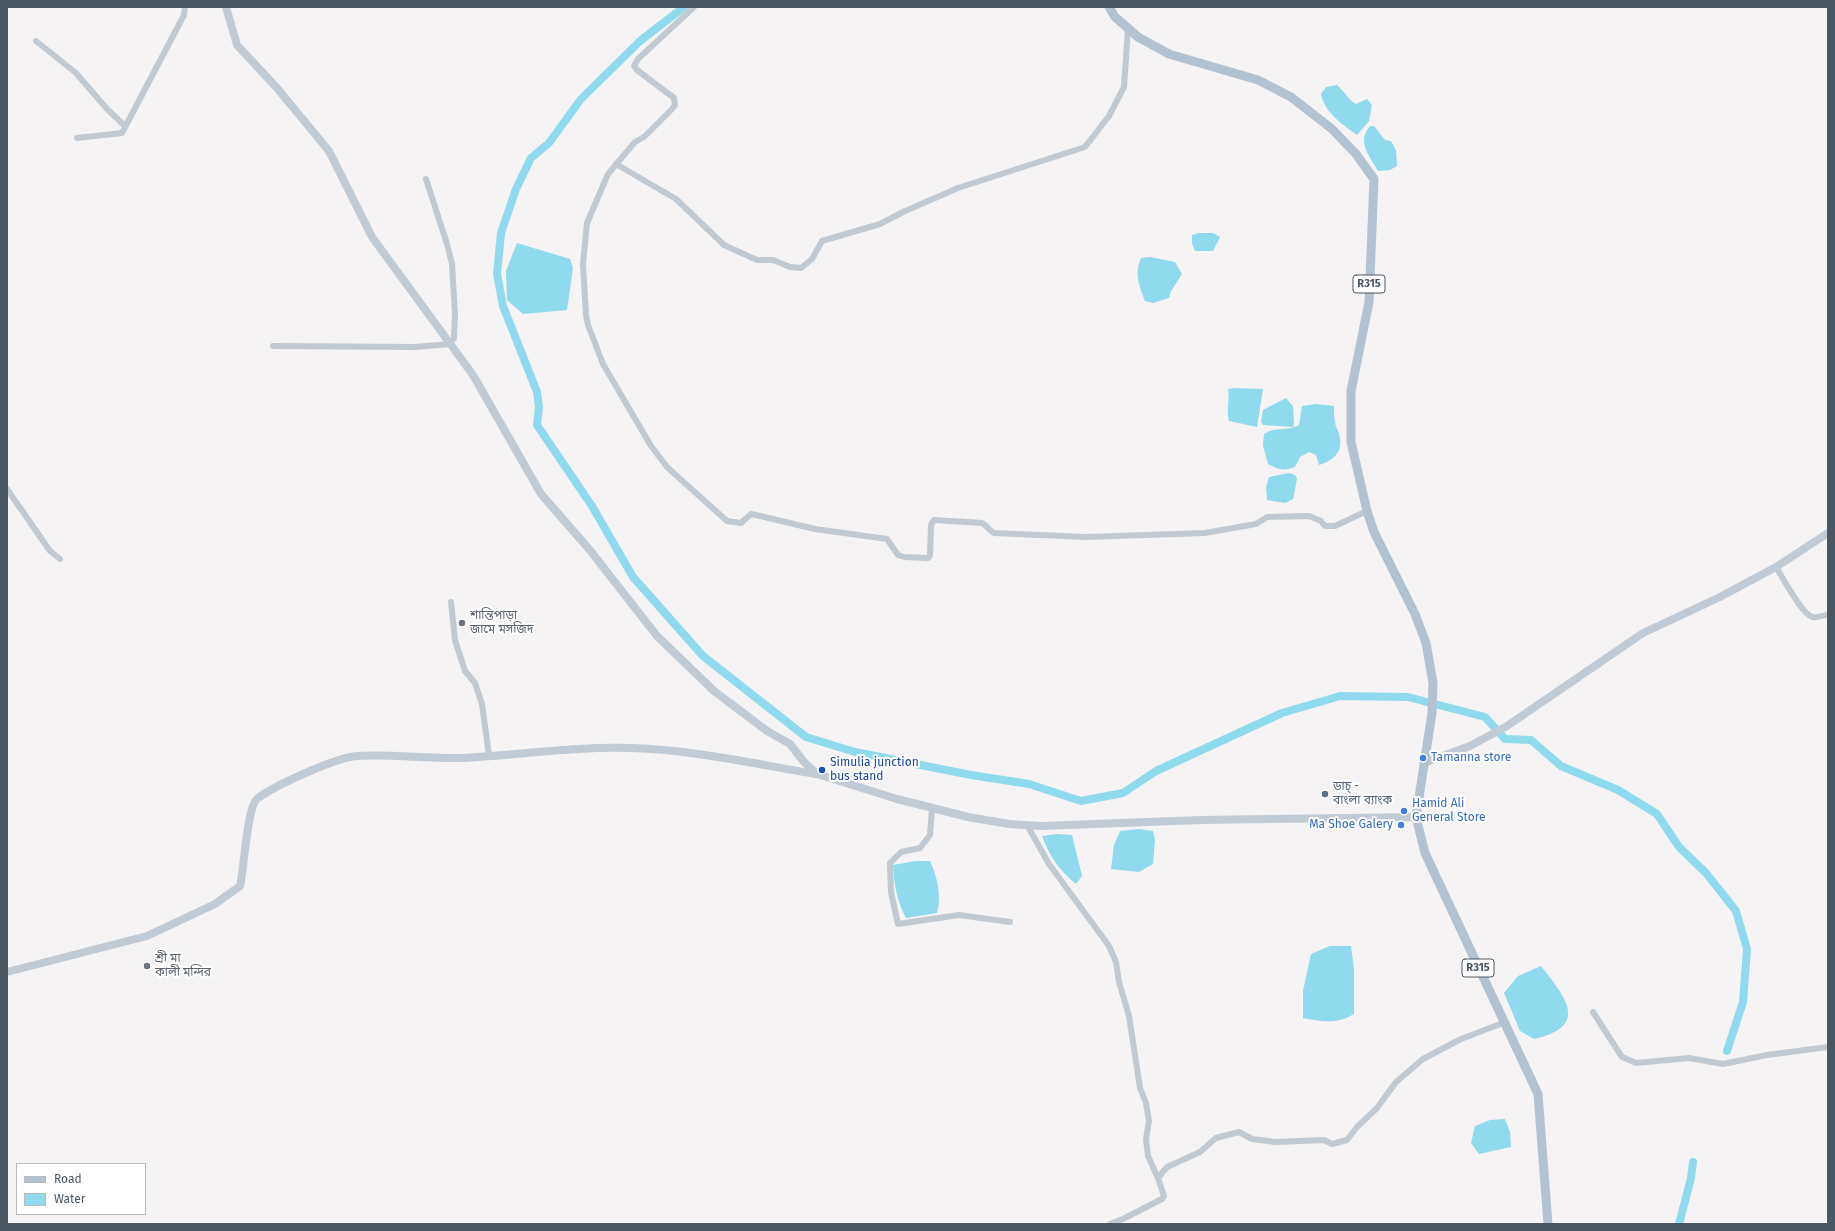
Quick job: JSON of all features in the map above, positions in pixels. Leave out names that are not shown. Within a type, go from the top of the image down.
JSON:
[{"type":"main road","name":"R315","points":[[1109,7],[1115,16],[1138,37],[1169,54],[1258,80],[1291,97],[1332,129],[1356,154],[1374,179],[1369,302],[1351,391],[1351,442],[1367,511],[1374,532],[1415,614],[1426,643],[1433,683],[1432,713],[1416,817],[1425,853],[1503,1023],[1538,1094],[1548,1224]]},
{"type":"street","points":[[77,138],[120,135],[184,16],[185,7]]},
{"type":"street","points":[[226,7],[236,45],[277,88],[329,151],[372,237],[473,375],[541,494],[589,549],[657,636],[714,691],[767,731],[790,744],[804,762],[817,774]]},
{"type":"street","points":[[694,7],[638,59],[634,66],[637,70],[674,98],[675,105],[672,110],[644,137],[635,142],[608,174],[587,223],[583,252],[583,286],[588,325],[603,364],[651,446],[667,467],[727,521],[741,523],[751,514],[810,528],[887,539],[898,555],[904,557],[928,558],[930,556],[931,526],[934,520],[982,523],[994,533],[1086,537],[1205,533],[1256,524],[1267,517],[1309,516],[1321,521],[1325,526],[1335,526],[1367,511]]},
{"type":"street","points":[[616,164],[676,199],[724,244],[758,260],[773,260],[790,268],[801,268],[812,259],[822,241],[880,224],[903,212],[958,188],[1086,147],[1109,116],[1124,87],[1128,28]]},
{"type":"street","points":[[36,41],[76,73],[107,109],[125,126]]},
{"type":"street","points":[[426,179],[452,264],[455,314],[454,338],[450,344]]},
{"type":"street","points":[[273,346],[415,347],[450,344]]},
{"type":"street","points":[[7,489],[50,551],[60,559]]},
{"type":"street","points":[[1424,763],[1470,746],[1507,726],[1643,634],[1718,598],[1776,567],[1828,533]]},
{"type":"street","points":[[1776,567],[1792,594],[1808,614],[1814,617],[1828,615]]},
{"type":"street","points":[[451,602],[455,640],[465,671],[475,683],[482,704],[489,756]]},
{"type":"street","points":[[7,972],[147,936],[215,904],[240,886],[250,814],[256,800],[309,771],[355,756],[434,759],[573,749],[632,748],[676,751],[817,774],[897,799],[968,817],[1027,825],[1121,824],[1370,816],[1416,817]]},
{"type":"street","points":[[932,808],[930,835],[920,848],[901,852],[890,863],[891,892],[898,924],[959,915],[1010,922]]},
{"type":"street","points":[[1027,825],[1049,864],[1109,946],[1116,962],[1119,982],[1129,1016],[1140,1088],[1146,1103],[1149,1121],[1146,1139],[1148,1156],[1164,1196],[1162,1199],[1110,1224]]},
{"type":"street","points":[[1593,1012],[1622,1058],[1636,1063],[1690,1058],[1723,1064],[1767,1055],[1828,1047]]},
{"type":"street","points":[[1158,1178],[1167,1166],[1200,1152],[1216,1138],[1239,1132],[1252,1139],[1276,1142],[1324,1140],[1332,1144],[1347,1140],[1357,1127],[1376,1108],[1396,1082],[1423,1060],[1460,1039],[1503,1023]]},
{"type":"water","points":[[1337,85],[1354,103],[1356,104],[1367,99],[1372,105],[1369,121],[1357,135],[1335,118],[1323,101],[1321,94],[1326,87]]},
{"type":"water","points":[[1370,126],[1374,126],[1385,140],[1391,141],[1396,150],[1397,166],[1390,170],[1378,171],[1368,154],[1364,143],[1364,138]]},
{"type":"water","points":[[1199,233],[1213,233],[1220,237],[1213,251],[1195,251],[1192,244],[1192,235]]},
{"type":"water","points":[[517,243],[570,259],[573,268],[567,310],[523,314],[507,300],[506,271]]},
{"type":"water","points":[[1150,257],[1175,262],[1182,274],[1171,291],[1169,298],[1153,303],[1145,301],[1138,280],[1138,269],[1141,258]]},
{"type":"water","points":[[1228,389],[1263,389],[1257,427],[1229,421]]},
{"type":"water","points":[[1286,398],[1293,406],[1293,427],[1263,425],[1261,422],[1263,410]]},
{"type":"water","points":[[1316,404],[1334,406],[1335,424],[1339,432],[1340,440],[1337,454],[1330,460],[1319,465],[1316,455],[1309,452],[1300,457],[1295,467],[1282,469],[1275,468],[1268,464],[1263,446],[1264,434],[1272,430],[1290,428],[1299,425],[1302,406]]},
{"type":"water","points":[[1289,473],[1295,475],[1297,479],[1293,499],[1285,503],[1267,500],[1266,487],[1269,477]]},
{"type":"water","points":[[1139,829],[1153,831],[1155,840],[1153,864],[1139,872],[1111,869],[1114,845],[1120,831]]},
{"type":"water","points":[[1057,834],[1072,835],[1082,876],[1076,884],[1056,863],[1042,836]]},
{"type":"water","points":[[915,861],[930,861],[935,873],[939,893],[937,913],[906,918],[896,893],[893,865]]},
{"type":"water","points":[[1330,946],[1351,946],[1354,969],[1354,1014],[1336,1021],[1303,1018],[1303,991],[1311,954]]},
{"type":"water","points":[[1541,966],[1564,999],[1568,1009],[1568,1018],[1563,1026],[1552,1033],[1534,1039],[1520,1031],[1504,993],[1518,976]]},
{"type":"water","points":[[1505,1119],[1510,1132],[1511,1147],[1479,1154],[1471,1143],[1475,1126],[1490,1120]]},
{"type":"waterway","points":[[684,7],[640,41],[581,99],[549,143],[531,158],[516,189],[501,233],[497,274],[503,306],[537,392],[539,407],[537,425],[592,506],[633,577],[703,656],[806,737],[855,752],[971,775],[1029,784],[1081,801],[1123,793],[1156,771],[1282,713],[1340,696],[1408,697],[1485,717],[1505,739],[1531,740],[1561,766],[1618,790],[1657,814],[1679,847],[1706,873],[1736,911],[1747,949],[1743,1002],[1727,1051]]},
{"type":"waterway","points":[[1679,1224],[1691,1178],[1693,1162]]},
{"type":"place","name":"শান্তিপাড়া জামে মসজিদ","points":[[462,623]]},
{"type":"place","name":"Tamanna store","points":[[1423,758]]},
{"type":"place","name":"Simulia junction bus stand","points":[[822,770]]},
{"type":"place","name":"ডাচ্ - বাংলা ব্যাংক","points":[[1325,794]]},
{"type":"place","name":"Hamid Ali General Store","points":[[1404,811]]},
{"type":"place","name":"Ma Shoe Galery","points":[[1401,825]]},
{"type":"place","name":"শ্রী মা কালী মন্দির","points":[[147,966]]}]
